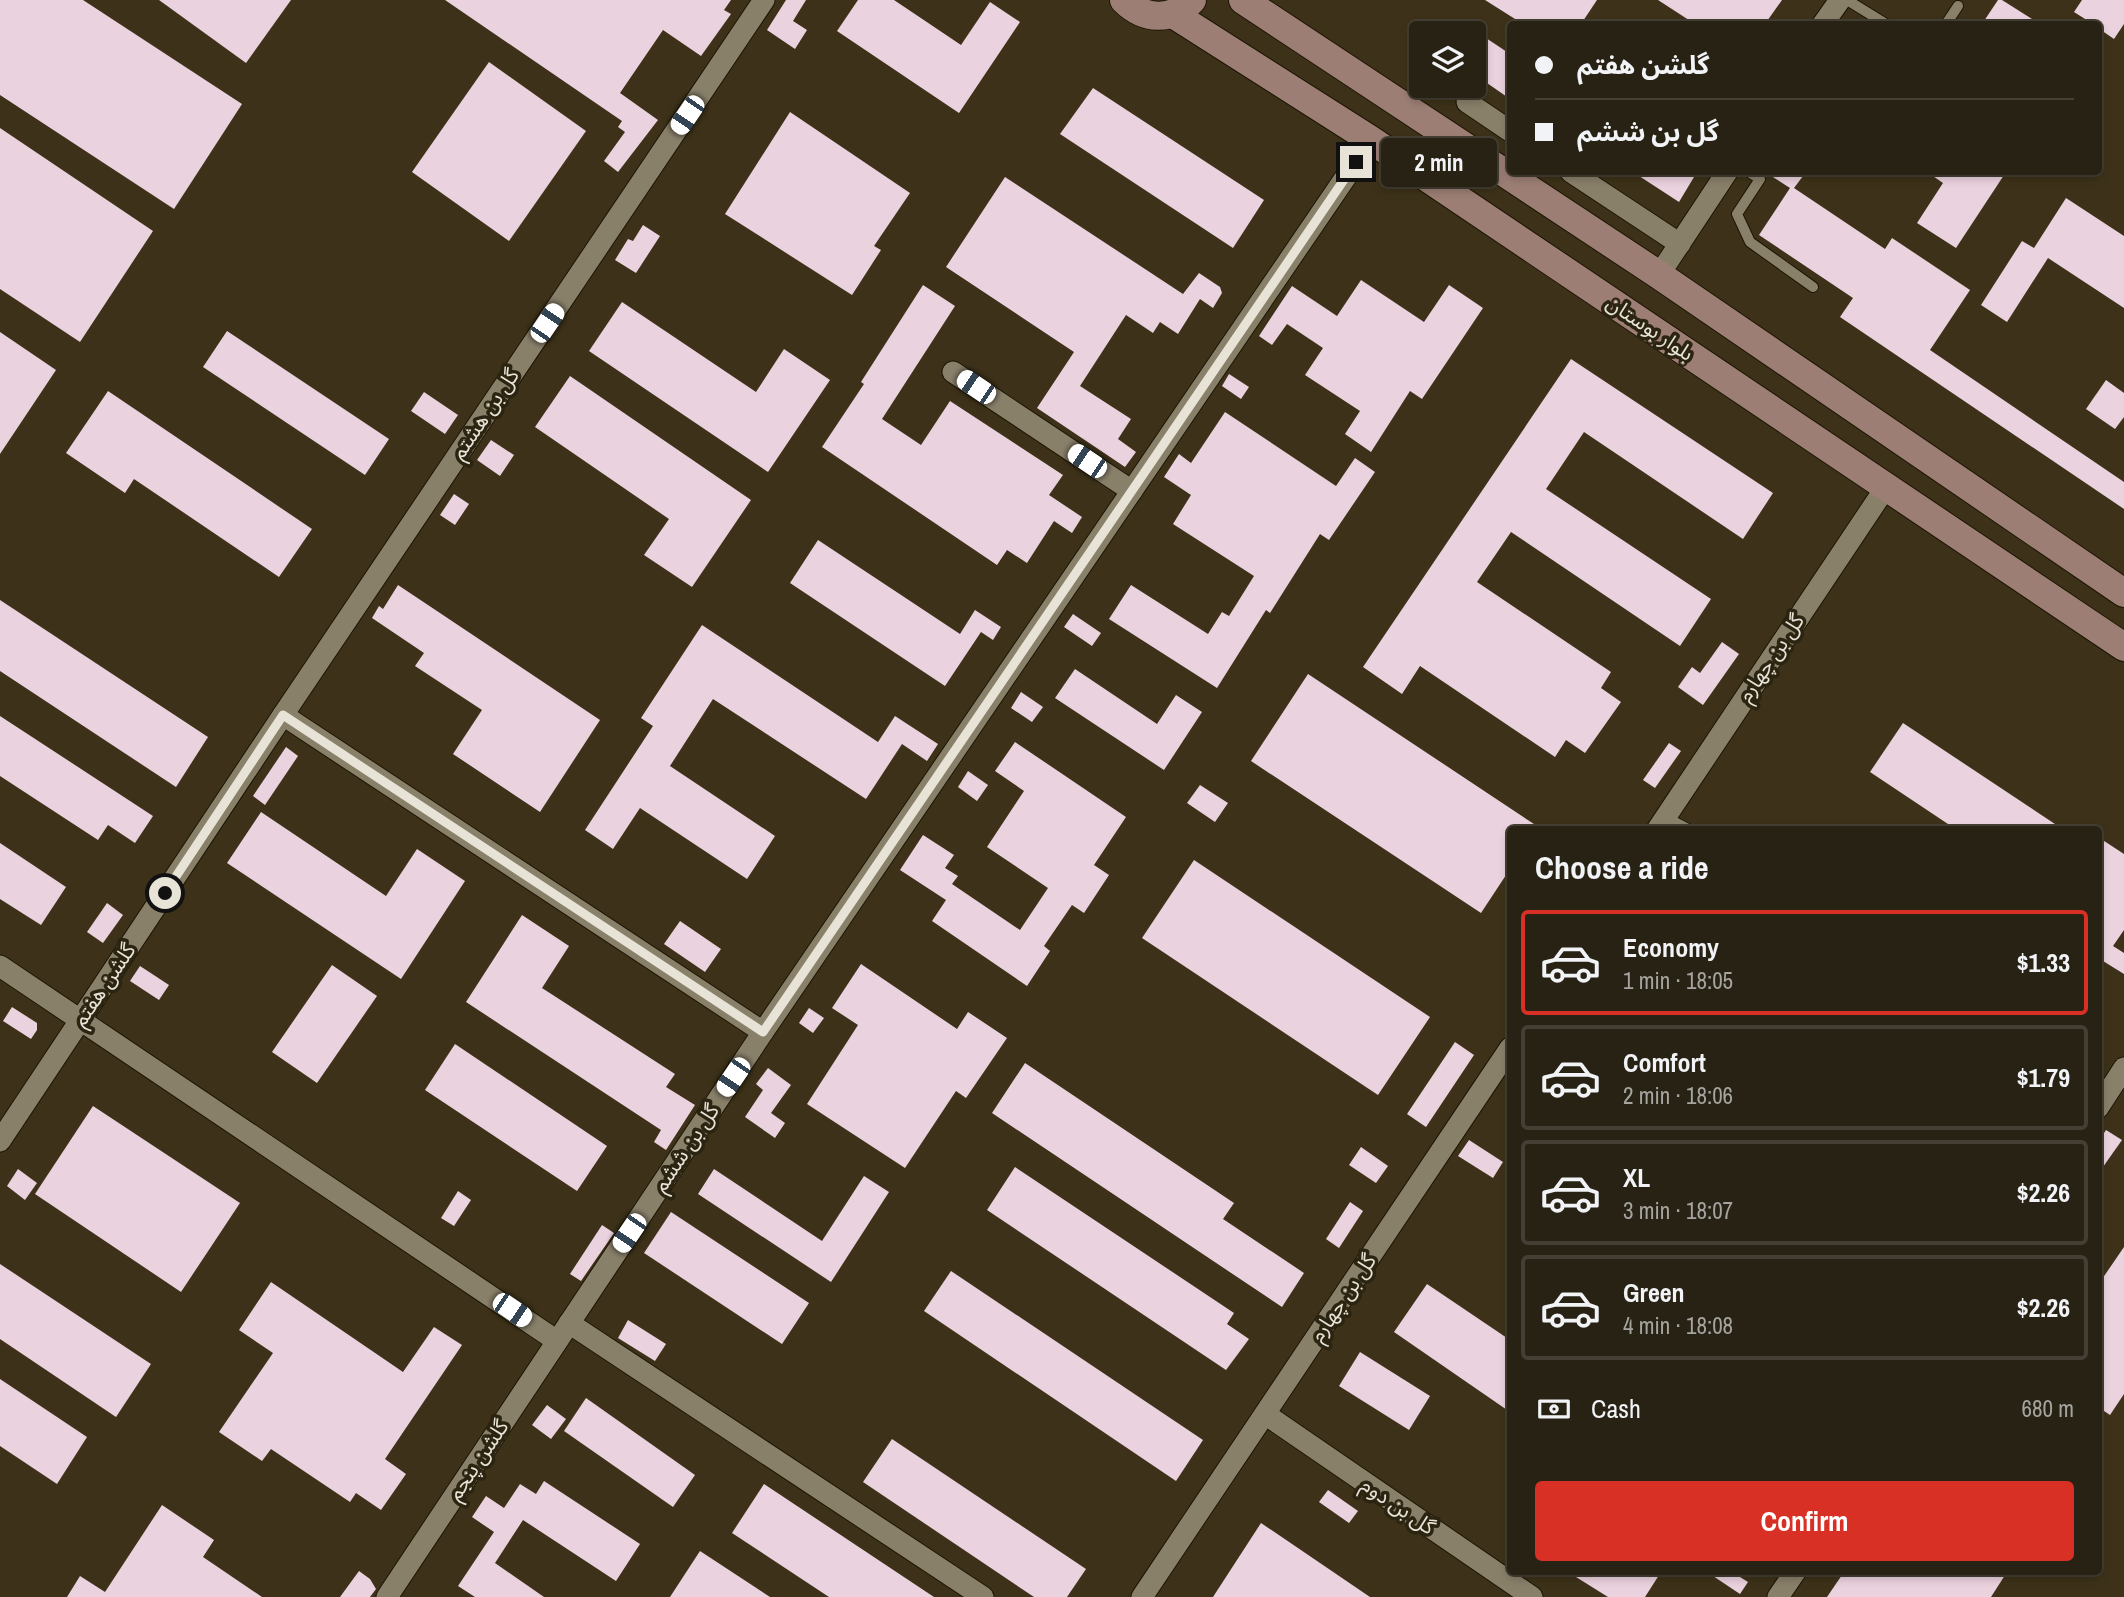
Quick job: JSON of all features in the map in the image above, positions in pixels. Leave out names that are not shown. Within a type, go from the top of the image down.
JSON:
[{"type":"street","name":"گل بن هشتم","points":[[208,829],[764,0]]},
{"type":"street","points":[[1124,0],[1135,10],[1160,17],[1182,7]]},
{"type":"street","points":[[1243,0],[1505,163]]},
{"type":"street","points":[[1826,21],[1839,0]]},
{"type":"street","name":"بلوار بوستان","points":[[1182,7],[1371,140],[2124,647]]},
{"type":"street","points":[[1468,102],[1507,129]]},
{"type":"street","name":"گل بن ششم","points":[[563,1332],[763,1032],[1371,140]]},
{"type":"street","points":[[1522,175],[1659,275],[2124,593]]},
{"type":"street","points":[[1576,175],[1680,244]]},
{"type":"street","points":[[1659,275],[1723,175]]},
{"type":"street","points":[[953,372],[1132,491]]},
{"type":"street","name":"گل بن چهارم","points":[[1661,823],[1886,487]]},
{"type":"street","points":[[283,715],[763,1032]]},
{"type":"street","name":"گلشن هفتم","points":[[0,1141],[208,829]]},
{"type":"street","points":[[0,967],[563,1332],[983,1597]]},
{"type":"street","name":"گل بن چهارم","points":[[1142,1597],[1507,1052]]},
{"type":"street","points":[[2102,1102],[2124,1068]]},
{"type":"street","name":"گلشن پنجم","points":[[387,1597],[563,1332]]},
{"type":"street","name":"گل بن دوم","points":[[1265,1414],[1532,1597]]},
{"type":"street","points":[[1778,1597],[1793,1575]]},
{"type":"lane","points":[[1847,0],[1881,21]]},
{"type":"lane","points":[[1949,21],[1958,6]]},
{"type":"lane","points":[[1754,175],[1760,179],[1737,214],[1750,242],[1813,286]]},
{"type":"shaded area","points":[[0,0],[2124,0],[2124,1597],[0,1597]]},
{"type":"building","points":[[0,0],[83,0],[242,104],[174,209],[0,95]]},
{"type":"building","points":[[159,0],[291,0],[246,63]]},
{"type":"building","points":[[445,0],[731,0],[724,10],[731,14],[701,56],[663,30],[620,93],[658,120],[618,172],[604,161],[625,132],[618,127],[622,121]]},
{"type":"building","points":[[786,0],[806,0],[793,21],[807,30],[795,49],[767,30]]},
{"type":"building","points":[[858,0],[894,0],[961,45],[990,2],[1020,22],[959,113],[837,31]]},
{"type":"building","points":[[1485,0],[1597,0],[1583,21],[1518,21]]},
{"type":"building","points":[[1658,0],[1782,0],[1767,21],[1690,21]]},
{"type":"building","points":[[1998,0],[2002,0],[2035,21],[1984,21]]},
{"type":"building","points":[[2082,0],[2124,0],[2124,24],[2114,39],[2102,31],[2102,21],[2088,21],[2074,12]]},
{"type":"building","points":[[1486,38],[1507,52],[1507,97],[1486,82]]},
{"type":"building","points":[[489,62],[586,131],[509,241],[412,172]]},
{"type":"building","points":[[1093,88],[1264,200],[1233,248],[1060,134]]},
{"type":"building","points":[[790,112],[910,193],[874,246],[881,250],[852,295],[725,214]]},
{"type":"building","points":[[0,128],[153,231],[80,342],[0,289]]},
{"type":"building","points":[[1638,175],[1695,175],[1679,202]]},
{"type":"building","points":[[1770,175],[1804,175],[1794,188],[1885,249],[1892,238],[1970,290],[1930,350],[2124,482],[2124,509],[1840,317],[1853,298],[1759,235],[1790,188]]},
{"type":"building","points":[[1931,175],[2004,175],[1956,248],[1917,223],[1943,183]]},
{"type":"building","points":[[1005,177],[1183,294],[1199,273],[1220,287],[1222,293],[1213,308],[1200,299],[1178,334],[1160,322],[1153,333],[1126,315],[1080,386],[1131,419],[1118,439],[1136,452],[1125,467],[1037,408],[1074,352],[946,267]]},
{"type":"building","points":[[2066,198],[2124,236],[2124,308],[2048,258],[2007,322],[1981,305],[2022,241],[2034,248]]},
{"type":"building","points":[[643,225],[660,236],[636,273],[615,260],[628,239],[633,241]]},
{"type":"building","points":[[1361,280],[1424,322],[1449,285],[1483,308],[1422,399],[1410,391],[1371,452],[1345,434],[1360,411],[1305,375],[1323,348],[1287,324],[1272,345],[1259,336],[1292,286],[1337,316]]},
{"type":"building","points":[[923,285],[955,306],[882,419],[921,445],[950,401],[1063,475],[1049,495],[1082,517],[1072,533],[1054,521],[1027,563],[1007,550],[997,565],[822,447],[864,384],[861,382]]},
{"type":"building","points":[[622,302],[756,392],[784,349],[830,380],[768,472],[589,351]]},
{"type":"building","points":[[227,331],[389,439],[365,475],[203,367]]},
{"type":"building","points":[[0,332],[56,370],[0,454]]},
{"type":"building","points":[[1571,359],[1773,493],[1743,539],[1584,432],[1546,489],[1711,599],[1680,646],[1511,532],[1477,582],[1611,672],[1601,688],[1621,702],[1585,753],[1566,740],[1555,757],[1420,666],[1402,694],[1363,667]]},
{"type":"building","points":[[1229,374],[1249,387],[1241,399],[1222,386]]},
{"type":"building","points":[[570,376],[751,500],[692,587],[644,555],[669,519],[535,427]]},
{"type":"building","points":[[2106,380],[2124,393],[2124,417],[2115,429],[2086,409]]},
{"type":"building","points":[[108,391],[312,529],[279,577],[134,479],[125,493],[66,453]]},
{"type":"building","points":[[424,392],[458,415],[445,434],[411,411]]},
{"type":"building","points":[[1225,412],[1336,486],[1355,458],[1375,472],[1329,540],[1320,534],[1270,613],[1266,610],[1217,688],[1109,619],[1131,585],[1208,634],[1222,612],[1229,616],[1254,576],[1173,524],[1191,495],[1164,477],[1179,454],[1191,463]]},
{"type":"building","points":[[491,440],[514,455],[500,476],[477,460]]},
{"type":"building","points":[[454,494],[469,504],[455,525],[440,515]]},
{"type":"building","points":[[818,540],[960,634],[975,610],[1001,627],[993,640],[981,632],[945,686],[790,583]]},
{"type":"building","points":[[398,585],[600,720],[540,812],[453,754],[482,710],[415,666],[424,653],[372,618],[379,606],[383,609]]},
{"type":"building","points":[[0,600],[208,737],[176,787],[0,671]]},
{"type":"building","points":[[1073,614],[1101,633],[1092,646],[1064,627]]},
{"type":"building","points":[[702,625],[878,742],[895,716],[938,744],[927,761],[902,744],[866,799],[713,699],[670,766],[775,836],[747,879],[640,808],[613,849],[585,830],[653,726],[641,718]]},
{"type":"building","points":[[1722,642],[1739,654],[1703,705],[1678,687],[1692,667],[1700,673]]},
{"type":"building","points":[[1075,669],[1157,724],[1176,695],[1202,712],[1164,770],[1055,698]]},
{"type":"building","points":[[1308,674],[1537,826],[1507,826],[1507,874],[1481,913],[1251,761]]},
{"type":"building","points":[[1021,692],[1043,707],[1032,722],[1011,708]]},
{"type":"building","points":[[0,716],[153,816],[135,843],[108,825],[98,840],[0,776]]},
{"type":"building","points":[[1903,723],[2058,826],[1951,826],[1870,772]]},
{"type":"building","points":[[1015,742],[1126,817],[1094,865],[1109,875],[1084,913],[1072,905],[1044,946],[1050,951],[1027,986],[932,921],[946,900],[900,870],[923,835],[954,855],[945,868],[958,876],[952,884],[1020,930],[1048,888],[987,847],[1024,791],[995,771]]},
{"type":"building","points":[[1669,743],[1681,751],[1655,788],[1643,780]]},
{"type":"building","points":[[286,747],[298,756],[265,805],[253,796]]},
{"type":"building","points":[[968,771],[988,785],[977,801],[958,787]]},
{"type":"building","points":[[1200,785],[1228,803],[1215,822],[1187,803]]},
{"type":"building","points":[[261,812],[386,896],[417,849],[465,881],[401,979],[227,863]]},
{"type":"building","points":[[2102,840],[2124,854],[2124,930],[2113,946],[2124,953],[2124,974],[2103,961]]},
{"type":"building","points":[[0,843],[66,887],[41,925],[0,899]]},
{"type":"building","points":[[1194,860],[1430,1017],[1378,1095],[1142,938]]},
{"type":"building","points":[[107,903],[123,915],[103,943],[87,932]]},
{"type":"building","points":[[522,915],[569,946],[542,988],[675,1074],[666,1087],[695,1105],[666,1150],[654,1142],[661,1130],[466,1002]]},
{"type":"building","points":[[680,921],[721,949],[705,972],[664,944]]},
{"type":"building","points":[[861,964],[957,1029],[968,1012],[1007,1038],[966,1098],[956,1091],[905,1168],[807,1104],[858,1025],[832,1008]]},
{"type":"building","points":[[332,965],[377,996],[317,1083],[272,1052]]},
{"type":"building","points":[[140,966],[169,985],[159,1000],[130,981]]},
{"type":"building","points":[[12,1007],[37,1023],[37,1030],[31,1039],[3,1021]]},
{"type":"building","points":[[809,1008],[824,1018],[813,1033],[799,1023]]},
{"type":"building","points":[[1455,1042],[1474,1055],[1426,1127],[1407,1114]]},
{"type":"building","points":[[455,1044],[607,1146],[577,1191],[425,1090]]},
{"type":"building","points":[[1025,1063],[1234,1203],[1223,1219],[1304,1273],[1282,1307],[992,1113]]},
{"type":"building","points":[[768,1068],[791,1085],[771,1113],[785,1123],[775,1138],[745,1117],[763,1090],[756,1084]]},
{"type":"building","points":[[93,1106],[240,1203],[181,1292],[35,1194]]},
{"type":"building","points":[[2106,1130],[2122,1140],[2102,1168],[2102,1136]]},
{"type":"building","points":[[1469,1140],[1503,1162],[1493,1178],[1458,1156]]},
{"type":"building","points":[[1361,1147],[1388,1166],[1376,1183],[1349,1165]]},
{"type":"building","points":[[1015,1167],[1234,1313],[1227,1324],[1249,1339],[1226,1370],[987,1210]]},
{"type":"building","points":[[18,1169],[37,1183],[25,1200],[7,1186]]},
{"type":"building","points":[[714,1169],[822,1241],[864,1176],[889,1192],[831,1282],[698,1194]]},
{"type":"building","points":[[458,1191],[471,1200],[454,1226],[441,1218]]},
{"type":"building","points":[[1350,1202],[1363,1211],[1339,1248],[1326,1239]]},
{"type":"building","points":[[671,1212],[809,1303],[782,1344],[644,1253]]},
{"type":"building","points":[[602,1225],[614,1233],[581,1281],[570,1274]]},
{"type":"building","points":[[2124,1247],[2124,1394],[2110,1415],[2102,1410],[2102,1279]]},
{"type":"building","points":[[0,1264],[151,1364],[116,1417],[0,1339]]},
{"type":"building","points":[[951,1271],[1203,1440],[1176,1481],[924,1311]]},
{"type":"building","points":[[271,1282],[403,1372],[434,1327],[462,1345],[385,1459],[406,1474],[381,1510],[356,1493],[350,1502],[271,1449],[262,1461],[219,1432],[273,1353],[239,1330]]},
{"type":"building","points":[[1427,1284],[1507,1338],[1507,1410],[1394,1332]]},
{"type":"building","points":[[628,1320],[666,1344],[655,1361],[618,1338]]},
{"type":"building","points":[[1360,1352],[1430,1396],[1409,1430],[1339,1386]]},
{"type":"building","points":[[0,1379],[87,1437],[57,1484],[0,1446]]},
{"type":"building","points":[[586,1398],[695,1475],[673,1507],[564,1431]]},
{"type":"building","points":[[547,1405],[566,1419],[551,1439],[532,1425]]},
{"type":"building","points":[[892,1439],[1086,1569],[1067,1597],[1034,1597],[863,1482]]},
{"type":"building","points":[[544,1481],[640,1544],[616,1581],[523,1520],[495,1563],[544,1597],[475,1597],[458,1586],[494,1532],[472,1517],[486,1496],[504,1508],[520,1484],[536,1494]]},
{"type":"building","points":[[764,1484],[934,1597],[829,1597],[732,1533]]},
{"type":"building","points":[[1328,1490],[1358,1511],[1349,1523],[1319,1502]]},
{"type":"building","points":[[162,1505],[214,1540],[203,1557],[262,1597],[67,1597],[80,1576],[105,1592]]},
{"type":"building","points":[[1261,1523],[1370,1597],[1213,1597]]},
{"type":"building","points":[[700,1551],[770,1597],[670,1597]]},
{"type":"building","points":[[359,1571],[370,1579],[376,1589],[370,1597],[340,1597]]},
{"type":"building","points":[[1573,1575],[1659,1575],[1645,1597],[1608,1597]]},
{"type":"building","points":[[1712,1575],[1737,1575],[1748,1582],[1740,1594]]},
{"type":"building","points":[[1842,1575],[2005,1575],[1991,1597],[1827,1597]]},
{"type":"route","points":[[165,893],[283,715],[763,1032],[1356,162]]}]
